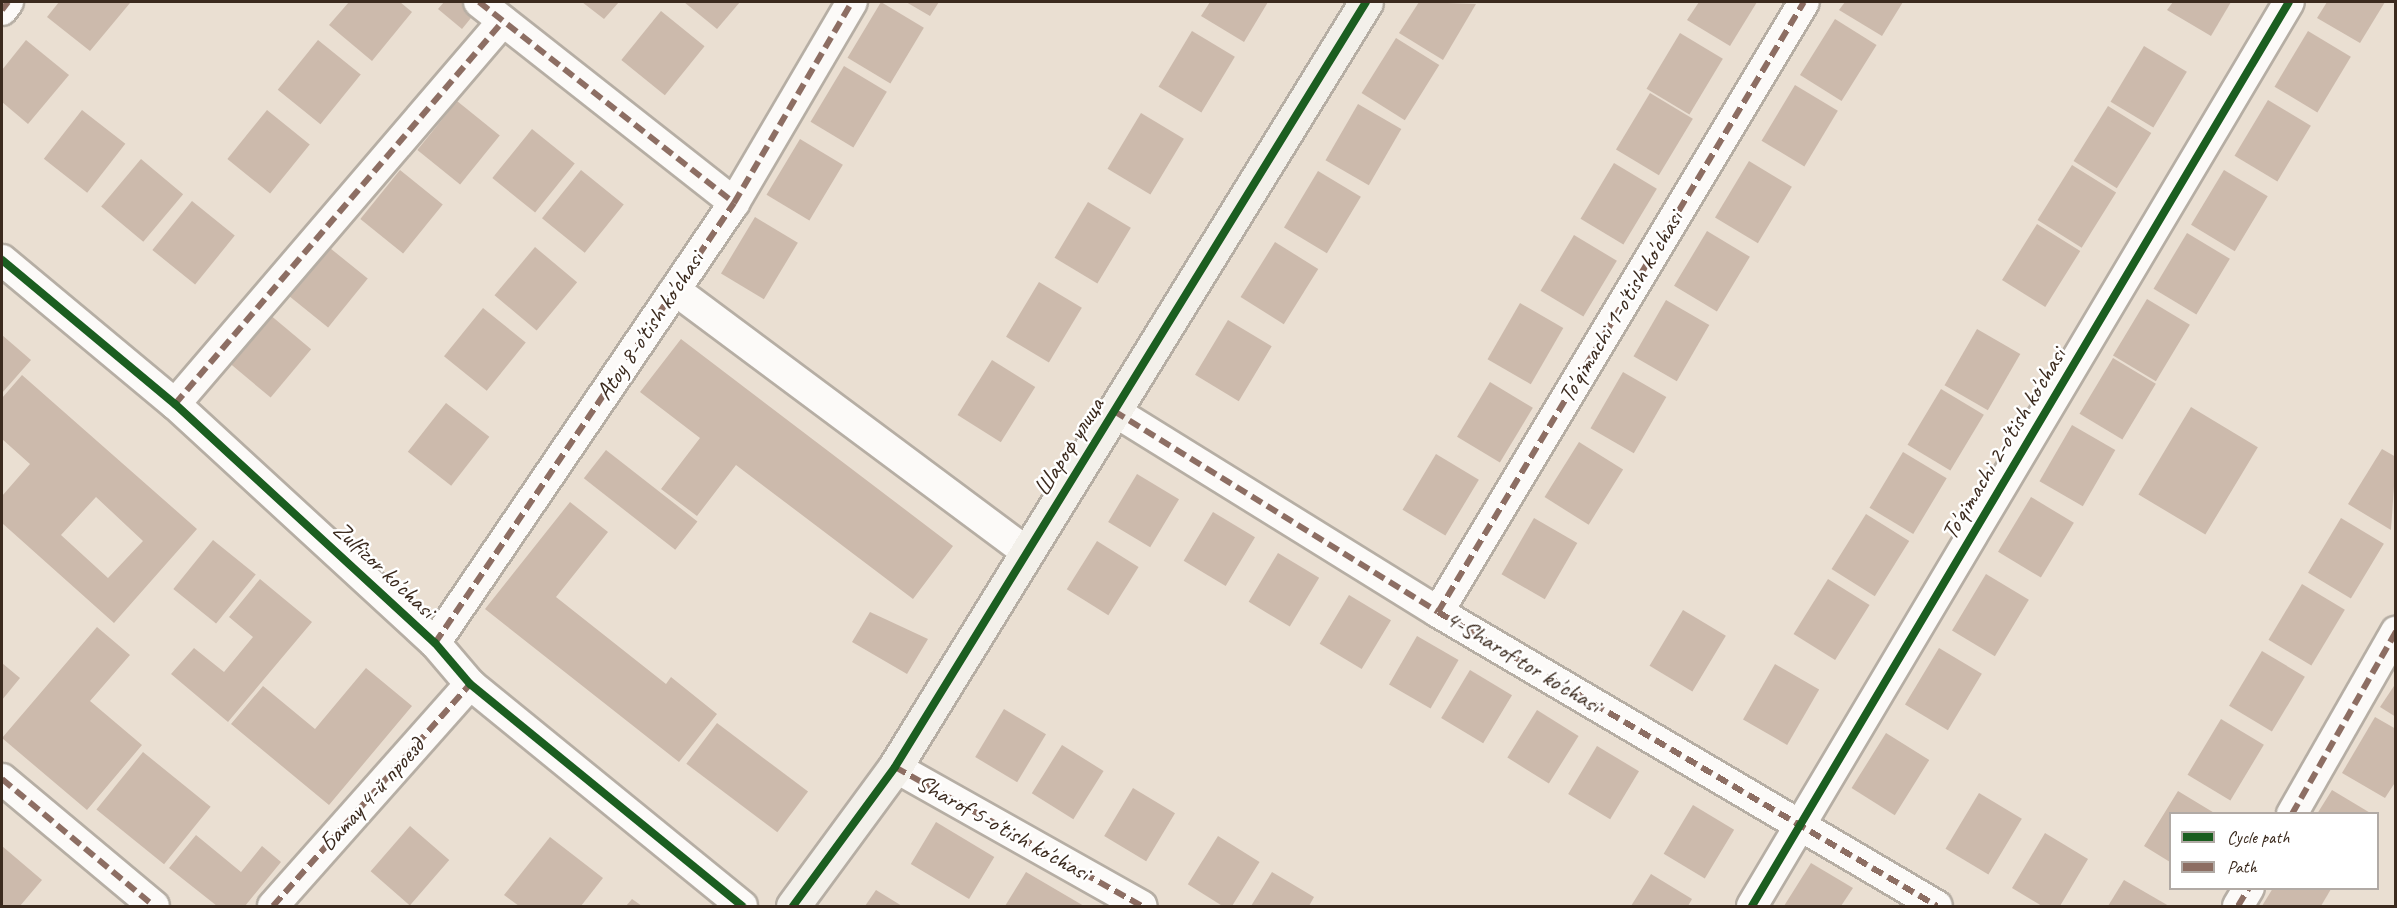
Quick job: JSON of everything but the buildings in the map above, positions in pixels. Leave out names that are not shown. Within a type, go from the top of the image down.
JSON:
[{"type":"street","points":[[2,9],[8,2]]},
{"type":"street","points":[[479,2],[734,203]]},
{"type":"street","name":"Atoy 8-o'tish ko'chasi","points":[[435,643],[734,203],[852,2]]},
{"type":"street","name":"Шароф улица","points":[[793,906],[895,767],[1366,2]]},
{"type":"street","name":"To'qimachi 1-o'tish ko'chasi","points":[[1438,612],[1804,2]]},
{"type":"street","name":"To'qimachi 2-o'tish ko'chasi","points":[[1752,906],[2289,2]]},
{"type":"street","points":[[175,404],[502,21]]},
{"type":"street","name":"Zulfizor ko'chasi","points":[[2,260],[175,404],[435,643],[470,684],[742,906]]},
{"type":"street","points":[[675,290],[1027,552]]},
{"type":"street","name":"4-Sharof tor ko'chasi","points":[[1114,411],[1438,612],[1937,906]]},
{"type":"street","points":[[2293,812],[2396,632]]},
{"type":"street","name":"Батау 4-й проезд","points":[[273,906],[470,684]]},
{"type":"street","name":"Sharof 5-o'tish ko'chasi","points":[[895,767],[1142,906]]},
{"type":"street","points":[[2,779],[153,906]]},
{"type":"street","points":[[2238,906],[2248,890]]},
{"type":"marked path","points":[[2,10],[8,2]]},
{"type":"marked path","points":[[479,2],[734,203]]},
{"type":"marked path","points":[[435,643],[734,203],[852,2]]},
{"type":"marked path","points":[[1438,612],[1804,2]]},
{"type":"marked path","points":[[175,404],[503,21]]},
{"type":"marked path","points":[[1114,411],[1438,612],[1937,906]]},
{"type":"marked path","points":[[2293,812],[2396,632]]},
{"type":"marked path","points":[[273,906],[470,684]]},
{"type":"marked path","points":[[895,767],[1142,906]]},
{"type":"marked path","points":[[2,779],[154,906]]},
{"type":"marked path","points":[[2238,906],[2248,890]]},
{"type":"cycle path","points":[[793,906],[895,767],[1366,2]]},
{"type":"cycle path","points":[[1752,906],[2289,2]]},
{"type":"cycle path","points":[[2,260],[175,404],[435,643],[470,684],[742,906]]}]
